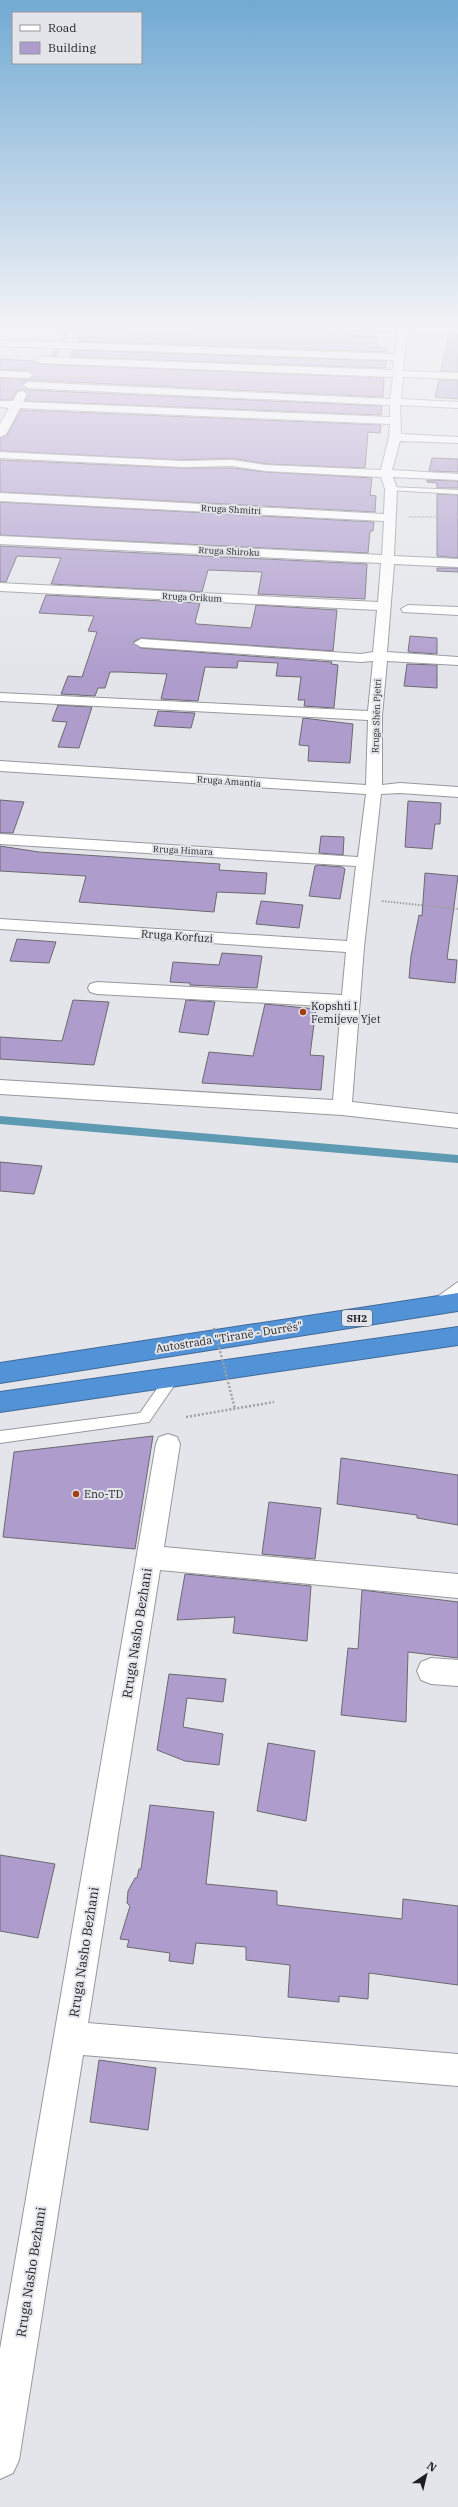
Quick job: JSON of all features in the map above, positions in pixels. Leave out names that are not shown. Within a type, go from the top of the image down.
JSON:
[{"type":"highway","name":"Autostrada \"Tiranë - Durrës\"","points":[[0,1373],[458,1302]]},
{"type":"highway","points":[[0,1402],[175,1374],[293,1360],[458,1336]]},
{"type":"street","points":[[386,473],[394,443]]},
{"type":"street","points":[[0,455],[182,464],[232,463],[266,468],[458,477]]},
{"type":"street","name":"Rruga Shën Pjetri","points":[[342,1108],[355,947],[374,790],[375,716],[383,606],[398,560],[389,518],[391,489],[386,473]]},
{"type":"street","name":"Rruga Shmitri","points":[[0,497],[389,518]]},
{"type":"street","name":"Rruga Shiroku","points":[[0,540],[458,562]]},
{"type":"street","name":"Rruga Orikum","points":[[0,587],[383,606]]},
{"type":"street","points":[[408,609],[458,611]]},
{"type":"street","points":[[141,642],[361,658],[379,656],[458,661]]},
{"type":"street","points":[[0,697],[375,716]]},
{"type":"street","name":"Rruga Amantia","points":[[0,766],[374,790],[400,788],[458,792]]},
{"type":"street","name":"Rruga Himara","points":[[0,839],[365,862]]},
{"type":"street","name":"Rruga Korfuzi","points":[[0,924],[355,947]]},
{"type":"street","points":[[97,988],[351,1002]]},
{"type":"street","points":[[0,1087],[342,1108],[458,1121]]},
{"type":"street","name":"Rruga Nasho Bezhani","points":[[0,2460],[6,2386],[69,2038],[168,1444]]},
{"type":"street","points":[[149,1557],[458,1586]]},
{"type":"street","points":[[432,1671],[458,1673]]},
{"type":"street","points":[[69,2038],[458,2070]]},
{"type":"lane","points":[[391,489],[458,492]]},
{"type":"lane","points":[[435,1306],[458,1287]]},
{"type":"lane","points":[[0,1437],[144,1418],[175,1374]]},
{"type":"path","points":[[407,517],[458,517]]},
{"type":"path","points":[[391,902],[458,909]]},
{"type":"path","points":[[214,1328],[235,1409]]},
{"type":"path","points":[[186,1417],[274,1402]]},
{"type":"building","points":[[0,443],[367,443],[365,468],[266,464],[232,458],[182,460],[0,451]]},
{"type":"building","points":[[432,458],[458,459],[458,472],[429,471]]},
{"type":"building","points":[[0,460],[182,468],[232,468],[266,472],[372,478],[370,495],[376,496],[375,512],[0,492]]},
{"type":"building","points":[[427,480],[458,481],[458,488],[437,488],[437,483],[427,482]]},
{"type":"building","points":[[437,494],[458,495],[458,558],[437,556]]},
{"type":"building","points":[[0,502],[374,522],[373,531],[370,531],[368,553],[0,535]]},
{"type":"building","points":[[0,546],[367,564],[365,599],[258,594],[262,572],[208,570],[202,592],[51,584],[61,558],[17,556],[6,582],[0,582]]},
{"type":"building","points":[[437,568],[458,568],[458,572],[437,571]]},
{"type":"building","points":[[46,595],[200,603],[195,622],[197,624],[251,628],[256,605],[337,610],[333,651],[141,638],[133,642],[141,648],[332,662],[331,664],[338,665],[334,708],[304,706],[305,700],[298,700],[301,677],[276,676],[278,663],[238,661],[237,668],[205,667],[198,701],[161,699],[167,674],[110,672],[105,688],[98,688],[95,696],[61,694],[68,676],[82,677],[97,632],[88,631],[94,616],[39,613]]},
{"type":"building","points":[[410,636],[437,638],[437,654],[408,652]]},
{"type":"building","points":[[407,664],[437,665],[437,688],[404,686]]},
{"type":"building","points":[[58,705],[92,707],[79,748],[58,747],[67,722],[52,721]]},
{"type":"building","points":[[158,711],[195,713],[191,728],[154,726]]},
{"type":"building","points":[[303,718],[353,724],[350,763],[308,761],[309,746],[299,745]]},
{"type":"building","points":[[0,800],[24,802],[13,833],[0,833]]},
{"type":"building","points":[[408,801],[441,803],[440,824],[435,824],[432,849],[405,847]]},
{"type":"building","points":[[321,836],[344,837],[343,855],[319,853]]},
{"type":"building","points":[[0,846],[39,852],[220,864],[219,870],[267,873],[265,894],[217,892],[214,912],[79,902],[86,876],[0,871]]},
{"type":"building","points":[[315,866],[342,867],[345,869],[340,899],[309,896]]},
{"type":"building","points":[[425,873],[458,876],[447,959],[457,960],[455,983],[409,978],[411,956],[419,915],[422,916]]},
{"type":"building","points":[[261,901],[303,905],[299,928],[256,924]]},
{"type":"building","points":[[17,939],[56,942],[49,963],[10,961]]},
{"type":"building","points":[[222,953],[262,956],[257,988],[190,985],[190,983],[170,982],[173,962],[219,965]]},
{"type":"building","points":[[73,1000],[109,1002],[94,1065],[0,1059],[0,1037],[62,1041]]},
{"type":"building","points":[[186,1000],[215,1002],[208,1035],[179,1032]]},
{"type":"building","points":[[265,1004],[316,1009],[310,1055],[324,1056],[321,1090],[202,1083],[209,1052],[253,1056]]},
{"type":"building","points":[[0,1162],[42,1166],[34,1194],[0,1191]]},
{"type":"building","name":"Eno-TD","points":[[153,1436],[135,1549],[3,1537],[14,1452]]},
{"type":"building","points":[[341,1458],[458,1475],[458,1525],[417,1518],[417,1515],[337,1504]]},
{"type":"building","points":[[269,1502],[321,1508],[315,1559],[262,1554]]},
{"type":"building","points":[[185,1574],[311,1586],[307,1641],[233,1633],[235,1617],[177,1620]]},
{"type":"building","points":[[362,1590],[458,1602],[458,1658],[408,1652],[406,1722],[341,1715],[348,1648],[358,1649]]},
{"type":"building","points":[[169,1674],[226,1679],[223,1702],[187,1698],[183,1727],[223,1734],[219,1765],[185,1761],[157,1750]]},
{"type":"building","points":[[268,1743],[315,1751],[306,1821],[257,1811]]},
{"type":"building","points":[[150,1805],[214,1812],[206,1884],[277,1891],[277,1905],[402,1919],[403,1899],[458,1906],[458,1985],[369,1973],[368,1999],[339,1996],[339,2002],[288,1997],[290,1965],[246,1960],[246,1947],[196,1943],[193,1964],[169,1961],[170,1953],[127,1947],[129,1940],[120,1939],[130,1906],[127,1903],[128,1891],[135,1878],[137,1878],[139,1869],[141,1869]]},
{"type":"building","points":[[0,1855],[55,1864],[38,1938],[0,1931]]},
{"type":"building","points":[[99,2060],[156,2068],[148,2130],[90,2122]]},
{"type":"waterway","points":[[0,1120],[458,1159]]},
{"type":"place","name":"Kopshti I Femijeve Yjet","points":[[303,1012]]},
{"type":"place","name":"Eno-TD","points":[[76,1494]]}]
